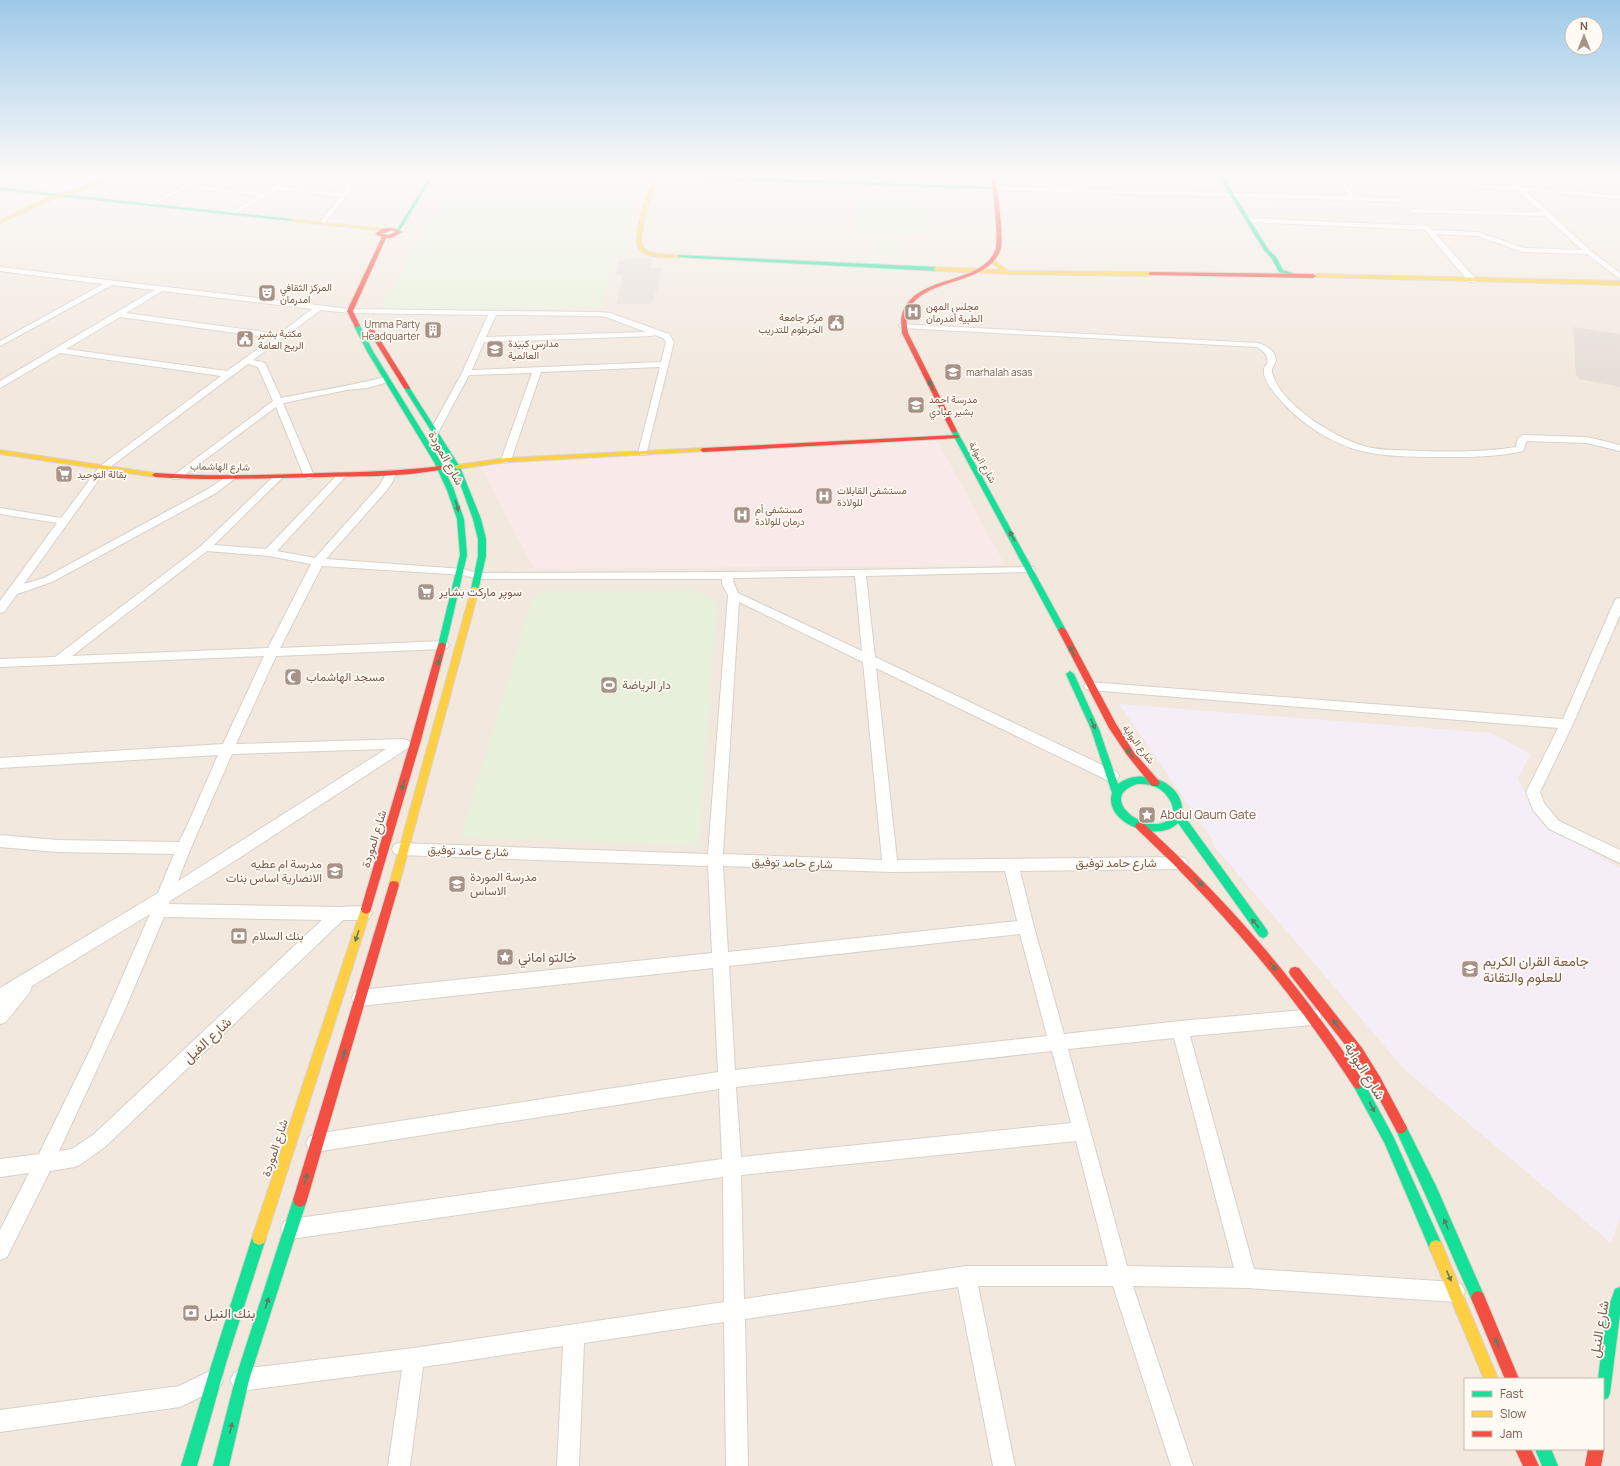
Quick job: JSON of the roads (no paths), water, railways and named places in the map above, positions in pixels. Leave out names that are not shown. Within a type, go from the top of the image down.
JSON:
[{"type":"main road","points":[[350,311],[379,242]]},
{"type":"main road","points":[[385,258],[392,242]]},
{"type":"main road","points":[[638,242],[641,248],[651,253],[677,256],[976,271],[1262,275],[1620,283]]},
{"type":"main road","points":[[896,310],[910,293],[922,286],[962,270],[982,260],[989,250],[989,242]]},
{"type":"main road","points":[[898,326],[912,301],[918,296],[941,284],[976,271],[992,261],[998,250],[999,242]]},
{"type":"main road","points":[[1261,242],[1266,250],[1274,258],[1281,271],[1299,276]]},
{"type":"main road","points":[[1262,275],[1268,271],[1269,268],[1266,250]]},
{"type":"main road","points":[[992,261],[1007,272]]},
{"type":"main road","points":[[363,312],[368,299]]},
{"type":"main road","name":"شارع الموردة","points":[[189,1466],[212,1381],[364,913],[417,738],[443,645],[457,587],[463,572],[465,540],[462,522],[455,499],[441,468],[382,377],[350,311]]},
{"type":"main road","name":"شارع الموردة","points":[[221,1466],[242,1380],[318,1143],[360,998],[387,912],[403,849],[436,737],[482,556],[482,538],[477,519],[457,467],[372,331],[363,312]]},
{"type":"main road","name":"شارع البوابة","points":[[898,326],[908,341],[952,437],[1030,569],[1112,726],[1130,753],[1155,783]]},
{"type":"main road","points":[[382,377],[395,368]]},
{"type":"main road","points":[[457,467],[506,460],[952,437]]},
{"type":"main road","name":"شارع البوابة","points":[[952,437],[958,458]]},
{"type":"main road","name":"شارع الهاشماب","points":[[0,452],[139,474],[176,477],[230,478],[342,475],[391,473],[441,468]]},
{"type":"main road","points":[[1066,668],[1095,729],[1112,776],[1116,791],[1115,799],[1117,807],[1122,815],[1130,822],[1150,828],[1168,826],[1178,815],[1176,800],[1164,787],[1155,783],[1146,780],[1132,781],[1121,786],[1116,791]]},
{"type":"main road","points":[[1178,815],[1249,915],[1269,940]]},
{"type":"main road","name":"شارع البوابة","points":[[1140,826],[1181,863],[1240,925],[1313,1017],[1358,1082],[1389,1140],[1491,1378]]},
{"type":"main road","name":"شارع البوابة","points":[[1289,964],[1324,1007],[1371,1074],[1405,1135],[1442,1215],[1512,1378]]},
{"type":"main road","name":"شارع النيل","points":[[1604,1385],[1613,1314],[1620,1294]]},
{"type":"main road","points":[[1525,1450],[1543,1462]]},
{"type":"main road","points":[[1594,1466],[1596,1450]]},
{"type":"street","points":[[1440,242],[1472,280]]},
{"type":"street","points":[[1502,242],[1523,250],[1589,252]]},
{"type":"street","points":[[1578,242],[1620,277]]},
{"type":"street","points":[[0,269],[318,308],[363,312],[607,315],[666,336],[670,342],[666,364],[643,454]]},
{"type":"street","points":[[0,344],[110,283]]},
{"type":"street","points":[[0,385],[160,289]]},
{"type":"street","points":[[0,609],[103,468],[318,308]]},
{"type":"street","points":[[435,431],[466,373],[493,313]]},
{"type":"street","points":[[118,314],[279,336]]},
{"type":"street","points":[[898,326],[1258,345],[1268,350],[1270,354],[1270,366],[1268,369],[1274,387],[1288,403],[1317,426],[1347,442],[1365,449],[1382,452],[1483,455],[1504,453],[1520,449],[1523,438],[1586,440],[1620,448]]},
{"type":"street","points":[[481,340],[660,334]]},
{"type":"street","points":[[58,350],[228,374]]},
{"type":"street","points":[[247,361],[262,365],[279,401],[309,476]]},
{"type":"street","points":[[466,373],[666,364]]},
{"type":"street","points":[[506,460],[537,371]]},
{"type":"street","points":[[176,477],[279,401],[347,386],[367,385],[382,377]]},
{"type":"street","points":[[0,1250],[45,1163],[101,1043],[162,903],[183,848],[194,827],[227,749],[272,652],[318,562],[383,488],[391,473]]},
{"type":"street","points":[[269,553],[342,475]]},
{"type":"street","points":[[57,661],[205,548],[278,477]]},
{"type":"street","points":[[12,592],[48,580],[212,491],[230,478]]},
{"type":"street","points":[[0,511],[63,521]]},
{"type":"street","points":[[205,548],[269,553],[318,562],[463,572],[478,576],[728,575],[1030,569]]},
{"type":"street","points":[[860,572],[890,866]]},
{"type":"street","points":[[728,575],[728,584],[734,594],[1112,776]]},
{"type":"street","points":[[734,594],[715,860],[722,960],[732,1167],[737,1466]]},
{"type":"street","points":[[1620,602],[1567,724],[1533,792],[1538,806],[1554,825],[1620,857]]},
{"type":"street","points":[[0,663],[443,645]]},
{"type":"street","points":[[1090,686],[1567,724]]},
{"type":"street","points":[[0,997],[162,903],[228,858],[403,745],[417,738],[436,737]]},
{"type":"street","points":[[0,763],[227,749],[403,745]]},
{"type":"street","points":[[0,841],[57,846],[183,848]]},
{"type":"street","name":"شارع حامد توفيق","points":[[383,849],[890,866],[1181,863]]},
{"type":"street","points":[[1011,864],[1026,927],[1120,1276],[1182,1466]]},
{"type":"street","points":[[162,903],[339,914],[364,913]]},
{"type":"street","name":"شارع الفيل","points":[[0,1168],[75,1158],[99,1141],[339,914]]},
{"type":"street","points":[[360,998],[1026,927]]},
{"type":"street","points":[[0,1016],[28,981]]},
{"type":"street","points":[[289,1144],[318,1143],[728,1079],[1057,1042],[1313,1017]]},
{"type":"street","points":[[1180,1029],[1247,1278]]},
{"type":"street","points":[[291,1229],[732,1167],[1082,1131]]},
{"type":"street","points":[[0,1420],[180,1396],[212,1381],[242,1380],[414,1358],[966,1276],[1247,1278],[1455,1292]]},
{"type":"street","points":[[966,1276],[1004,1466]]},
{"type":"street","points":[[568,1466],[574,1335]]},
{"type":"street","points":[[399,1466],[414,1358]]},
{"type":"place","name":"المركز الثقافي امدرمان","points":[[267,293]]},
{"type":"place","name":"مجلس المهن الطبية أمدرمان","points":[[913,312]]},
{"type":"place","name":"مركز جامعة الخرطوم للتدريب","points":[[836,323]]},
{"type":"place","name":"Umma Party Headquarter","points":[[433,330]]},
{"type":"place","name":"مكتبة بشير الريح العامة","points":[[245,339]]},
{"type":"place","name":"مدارس كبيدة العالمية","points":[[495,349]]},
{"type":"place","name":"marhalah asas","points":[[953,372]]},
{"type":"place","name":"مدرسة احمد بشير عبادي","points":[[916,405]]},
{"type":"place","name":"بقالة التوحيد","points":[[64,474]]},
{"type":"place","name":"مستشفى القابلات للولادة","points":[[824,496]]},
{"type":"place","name":"مستشفى أم درمان للولادة","points":[[742,515]]},
{"type":"place","name":"سوپر مارکت بشاير","points":[[426,592]]},
{"type":"place","name":"مسجد الهاشماب","points":[[293,677]]},
{"type":"place","name":"دار الرياضة","points":[[609,685]]},
{"type":"place","name":"Abdul Qaum Gate","points":[[1147,815]]},
{"type":"place","name":"مدرسة ام عطيه الانصارية اساس بنات","points":[[335,871]]},
{"type":"place","name":"مدرسة الموردة الاساس","points":[[457,884]]},
{"type":"place","name":"بنك السلام","points":[[239,936]]},
{"type":"place","name":"خالتو اماني","points":[[505,957]]},
{"type":"place","name":"جامعة القران الكريم للعلوم والتقانة","points":[[1470,969]]},
{"type":"place","name":"بنك النيل","points":[[191,1313]]}]
